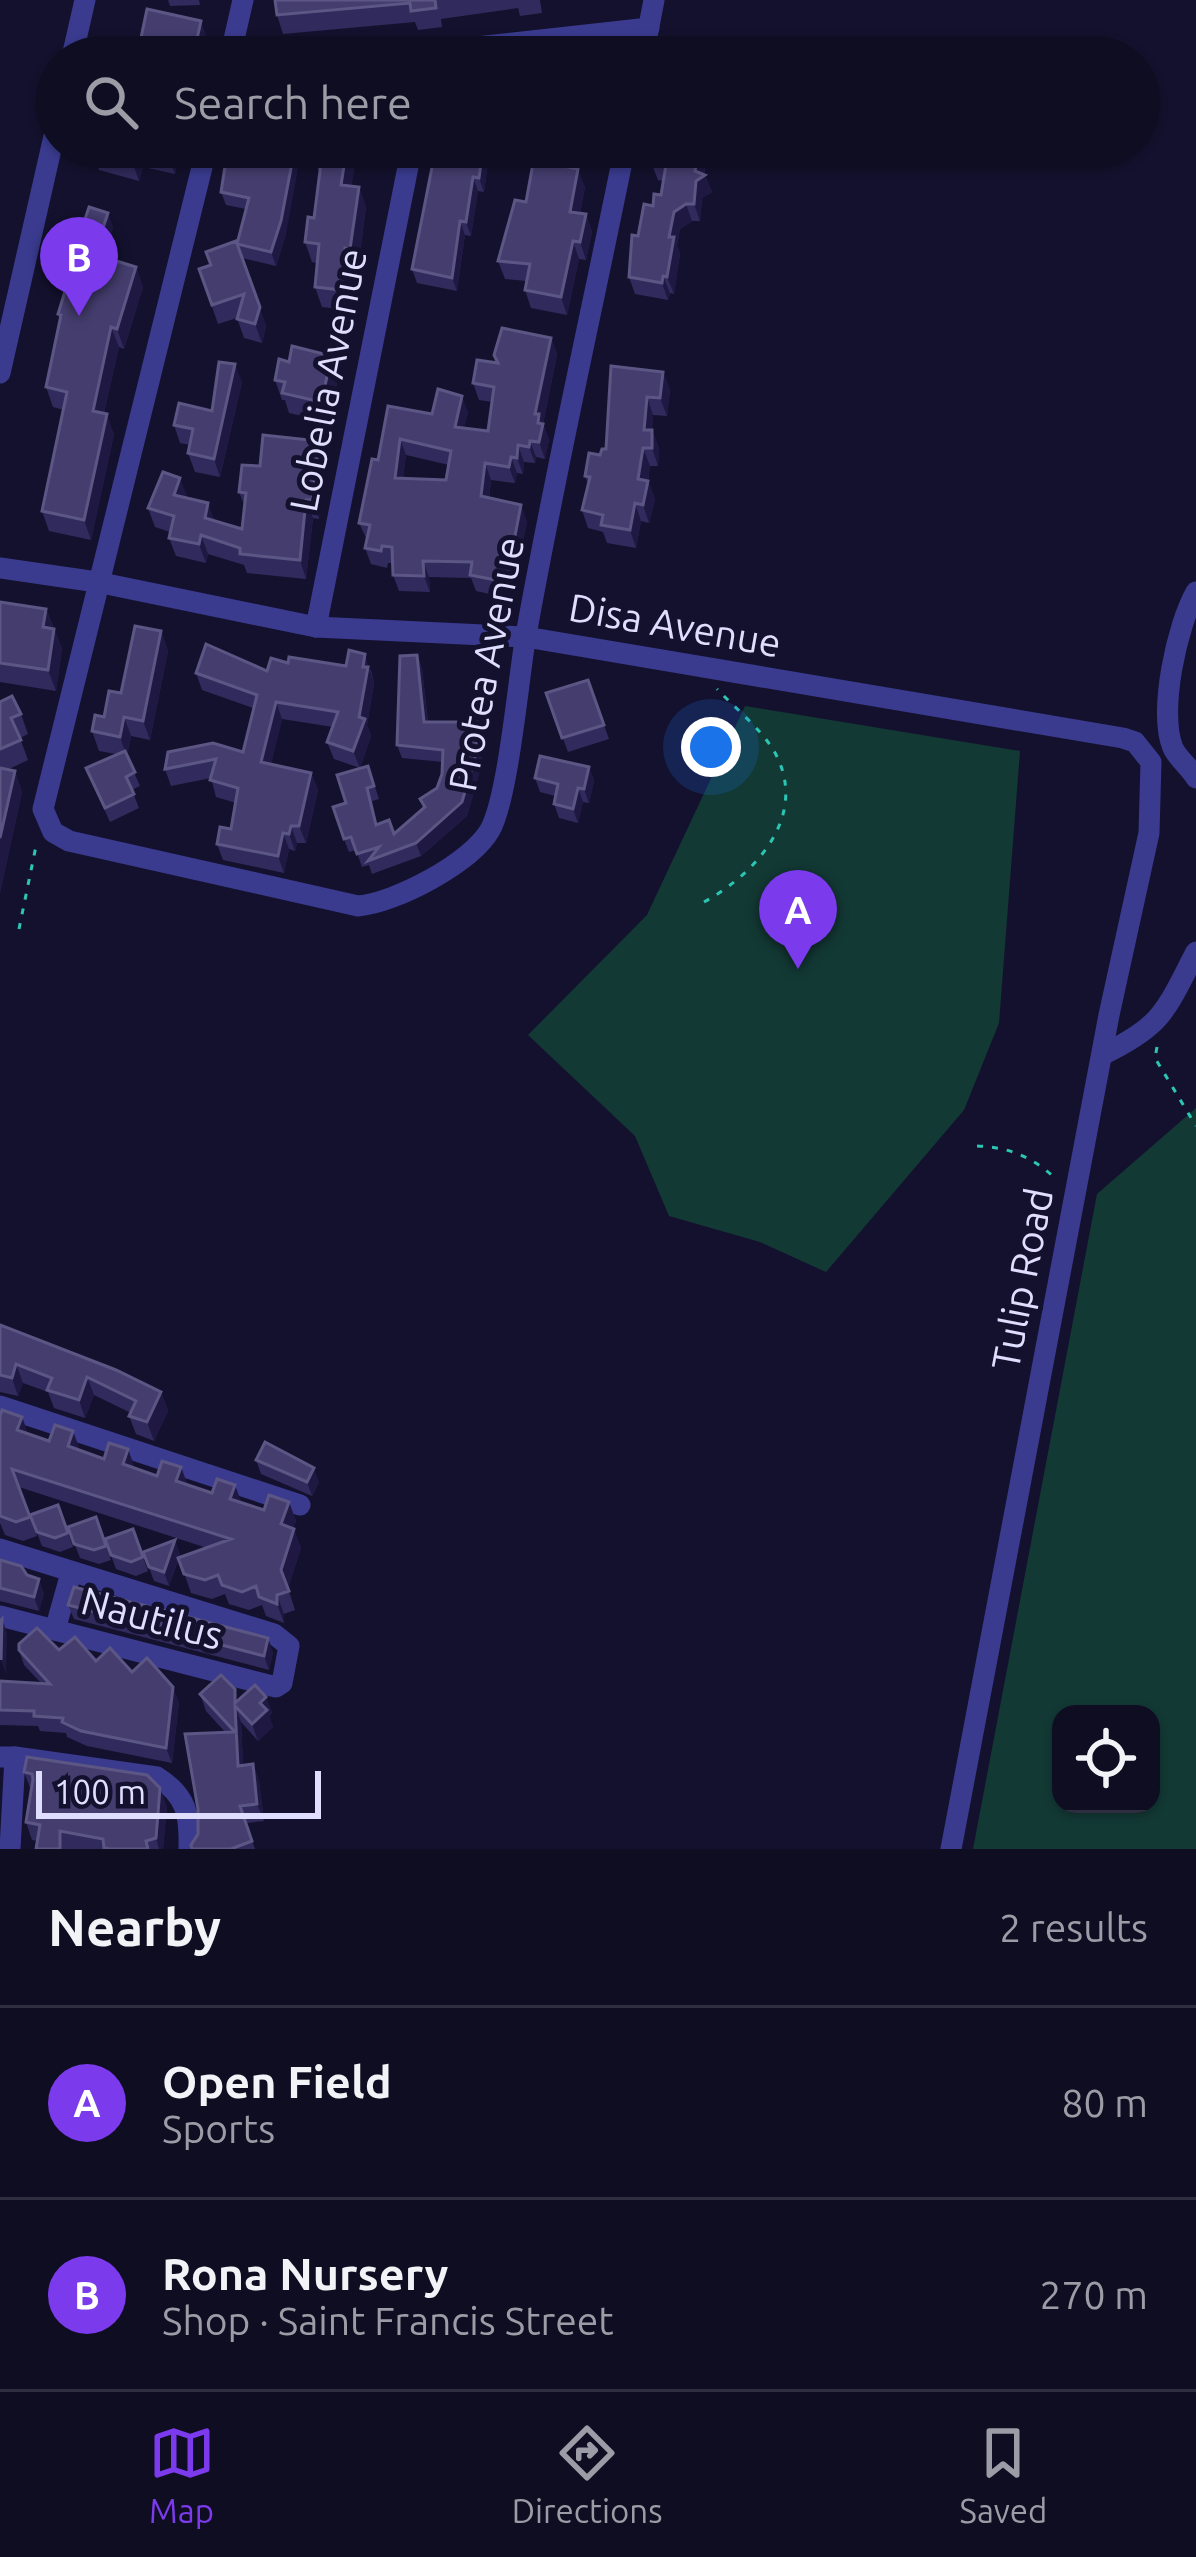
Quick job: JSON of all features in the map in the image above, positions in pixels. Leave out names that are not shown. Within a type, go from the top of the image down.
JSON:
[{"type":"street","points":[[77,36],[85,0]]},
{"type":"street","points":[[235,36],[243,0]]},
{"type":"street","points":[[647,36],[654,0]]},
{"type":"street","points":[[582,36],[649,28]]},
{"type":"street","points":[[0,373],[47,168]]},
{"type":"street","points":[[45,800],[202,168]]},
{"type":"street","name":"Lobelia Avenue","points":[[316,627],[408,168]]},
{"type":"street","name":"Protea Avenue","points":[[45,800],[53,832],[69,841],[334,903],[382,904],[440,873],[490,831],[621,168]]},
{"type":"street","name":"Disa Avenue","points":[[0,568],[97,582],[316,627],[526,637],[1123,738],[1147,753]]},
{"type":"street","points":[[1196,592],[1178,637],[1169,728],[1196,778]]},
{"type":"street","points":[[1147,753],[1185,754]]},
{"type":"street","name":"Tulip Road","points":[[951,1849],[1102,1055],[1149,833],[1154,775],[1147,753]]},
{"type":"street","points":[[1102,1055],[1133,1040],[1163,1016],[1196,952]]},
{"type":"street","points":[[0,1406],[300,1505]]},
{"type":"street","points":[[0,1549],[71,1573],[55,1630]]},
{"type":"street","name":"Nautilus","points":[[0,1616],[267,1686],[276,1687],[282,1680],[289,1646],[280,1636],[71,1573]]},
{"type":"street","points":[[10,1849],[8,1757],[157,1778],[186,1803],[189,1849]]},
{"type":"path","points":[[696,665],[774,751],[784,785],[783,818],[764,854],[736,884],[704,902]]},
{"type":"path","points":[[20,929],[45,800]]},
{"type":"path","points":[[1163,1016],[1155,1058],[1196,1126]]},
{"type":"path","points":[[977,1146],[1002,1147],[1040,1164],[1075,1196]]},
{"type":"green space","points":[[745,706],[1020,751],[999,1023],[964,1110],[826,1272],[760,1242],[669,1216],[635,1136],[528,1035],[647,915]]},
{"type":"green space","points":[[1196,1108],[1196,1849],[973,1849],[1097,1194]]},
{"type":"building","points":[[275,0],[435,0],[436,8],[411,11],[410,3],[277,15]]},
{"type":"building","points":[[147,9],[201,21],[198,36],[141,36]]},
{"type":"building","points":[[225,168],[291,168],[271,252],[237,244],[249,198],[221,192]]},
{"type":"building","points":[[320,168],[344,168],[341,185],[359,187],[341,290],[315,287],[319,244],[305,242],[308,217],[314,218]]},
{"type":"building","points":[[432,168],[480,168],[479,178],[473,177],[466,222],[460,221],[452,278],[412,269]]},
{"type":"building","points":[[532,168],[578,169],[570,212],[586,214],[580,242],[573,241],[561,297],[525,290],[530,264],[498,261],[515,200],[526,202]]},
{"type":"building","points":[[666,168],[696,168],[705,175],[696,181],[694,204],[674,212],[667,277],[663,276],[662,283],[629,277],[632,235],[638,236],[644,204],[653,206],[654,194],[661,195]]},
{"type":"building","points":[[89,207],[108,213],[98,243],[79,237]]},
{"type":"building","points":[[236,241],[260,307],[255,324],[237,319],[244,294],[212,305],[199,269],[211,265],[206,252]]},
{"type":"building","points":[[78,249],[136,267],[117,329],[111,327],[93,411],[107,414],[84,520],[42,511],[67,392],[46,387],[58,314]]},
{"type":"building","points":[[502,328],[551,338],[535,414],[543,424],[539,442],[518,445],[517,458],[511,457],[509,467],[485,463],[481,496],[521,505],[506,582],[470,575],[472,562],[423,561],[424,576],[393,575],[392,547],[365,548],[370,525],[359,523],[388,406],[432,414],[438,389],[462,396],[455,427],[488,431],[494,387],[473,383],[477,360],[498,363],[494,355]],"holes":[[[400,439],[451,451],[446,480],[395,478]]]},
{"type":"building","points":[[292,346],[332,356],[321,402],[282,393],[285,382],[275,380],[279,359],[289,362]]},
{"type":"building","points":[[219,362],[235,364],[214,459],[188,453],[193,429],[174,425],[179,403],[212,411]]},
{"type":"building","points":[[611,366],[663,372],[660,398],[647,397],[644,430],[652,430],[652,448],[643,448],[638,479],[648,481],[643,505],[635,503],[630,530],[601,525],[603,515],[582,510],[590,477],[585,476],[589,453],[600,455],[606,449]]},
{"type":"building","points":[[263,435],[319,441],[300,560],[240,554],[240,548],[201,535],[199,544],[169,538],[174,516],[148,508],[163,472],[180,478],[174,495],[208,503],[205,518],[242,529],[246,493],[239,492],[242,465],[260,466]]},
{"type":"building","points":[[0,602],[46,609],[43,627],[54,629],[48,670],[0,663]]},
{"type":"building","points":[[135,626],[161,631],[143,721],[124,717],[120,737],[92,731],[95,715],[104,717],[109,691],[121,693]]},
{"type":"building","points":[[206,644],[267,671],[271,658],[346,666],[349,650],[365,654],[363,667],[368,667],[359,717],[365,719],[353,751],[327,742],[338,712],[276,702],[261,762],[311,773],[299,826],[283,833],[278,856],[217,844],[220,827],[231,829],[238,788],[210,780],[216,759],[165,769],[168,752],[213,743],[243,752],[257,695],[196,673]]},
{"type":"building","points":[[417,655],[424,722],[477,722],[477,750],[462,802],[416,843],[368,861],[379,847],[357,854],[351,837],[344,839],[333,807],[346,803],[337,775],[368,766],[374,786],[367,788],[376,825],[389,820],[394,834],[425,807],[420,799],[437,788],[442,774],[443,750],[397,745],[400,656]]},
{"type":"building","points":[[588,680],[604,725],[562,738],[546,693]]},
{"type":"building","points":[[12,696],[21,714],[11,718],[21,740],[0,749],[0,702]]},
{"type":"building","points":[[125,751],[135,772],[126,777],[134,794],[105,808],[86,768]]},
{"type":"building","points":[[540,756],[589,767],[573,809],[554,804],[558,784],[535,778]]},
{"type":"building","points":[[0,768],[15,771],[0,838]]},
{"type":"building","points":[[0,1325],[161,1392],[147,1422],[129,1416],[136,1401],[87,1377],[79,1400],[47,1390],[52,1378],[16,1364],[12,1378],[0,1375]]},
{"type":"building","points":[[2,1410],[22,1417],[17,1430],[49,1441],[55,1425],[73,1431],[68,1446],[104,1459],[109,1443],[128,1449],[123,1464],[157,1476],[162,1461],[181,1467],[176,1481],[212,1493],[217,1479],[235,1485],[230,1499],[264,1510],[269,1495],[289,1502],[281,1524],[294,1529],[281,1570],[289,1591],[277,1595],[277,1604],[259,1597],[256,1586],[242,1592],[222,1585],[218,1575],[205,1580],[184,1574],[178,1558],[231,1539],[12,1469],[30,1517],[16,1522],[0,1516]]},
{"type":"building","points":[[265,1442],[314,1468],[307,1482],[256,1460]]},
{"type":"building","points":[[58,1505],[68,1533],[55,1538],[37,1532],[30,1515]]},
{"type":"building","points":[[96,1517],[106,1546],[94,1550],[74,1544],[68,1527]]},
{"type":"building","points":[[133,1529],[143,1557],[131,1562],[111,1555],[105,1539]]},
{"type":"building","points":[[175,1540],[164,1572],[149,1567],[143,1552]]},
{"type":"building","points":[[0,1560],[21,1566],[27,1575],[39,1579],[34,1597],[0,1588]]},
{"type":"building","points":[[74,1587],[268,1638],[264,1656],[68,1605]]},
{"type":"building","points":[[37,1628],[59,1650],[75,1637],[96,1661],[110,1648],[132,1672],[147,1658],[173,1687],[166,1748],[81,1731],[62,1722],[63,1718],[34,1716],[34,1711],[0,1710],[0,1681],[50,1684],[19,1650],[19,1644]]},
{"type":"building","points":[[221,1675],[235,1689],[235,1703],[255,1685],[266,1697],[260,1703],[267,1710],[252,1724],[235,1706],[238,1766],[253,1764],[257,1804],[240,1806],[252,1841],[231,1849],[192,1849],[198,1834],[198,1809],[185,1734],[235,1732],[200,1694]]},
{"type":"building","points":[[27,1757],[147,1775],[160,1788],[156,1838],[146,1841],[148,1849],[110,1849],[104,1848],[103,1839],[60,1831],[60,1849],[36,1849],[40,1825],[26,1822],[33,1779],[24,1772]]},
{"type":"place","name":"Rona Nursery","points":[[79,316]]},
{"type":"place","name":"Open Field","points":[[798,969]]}]
